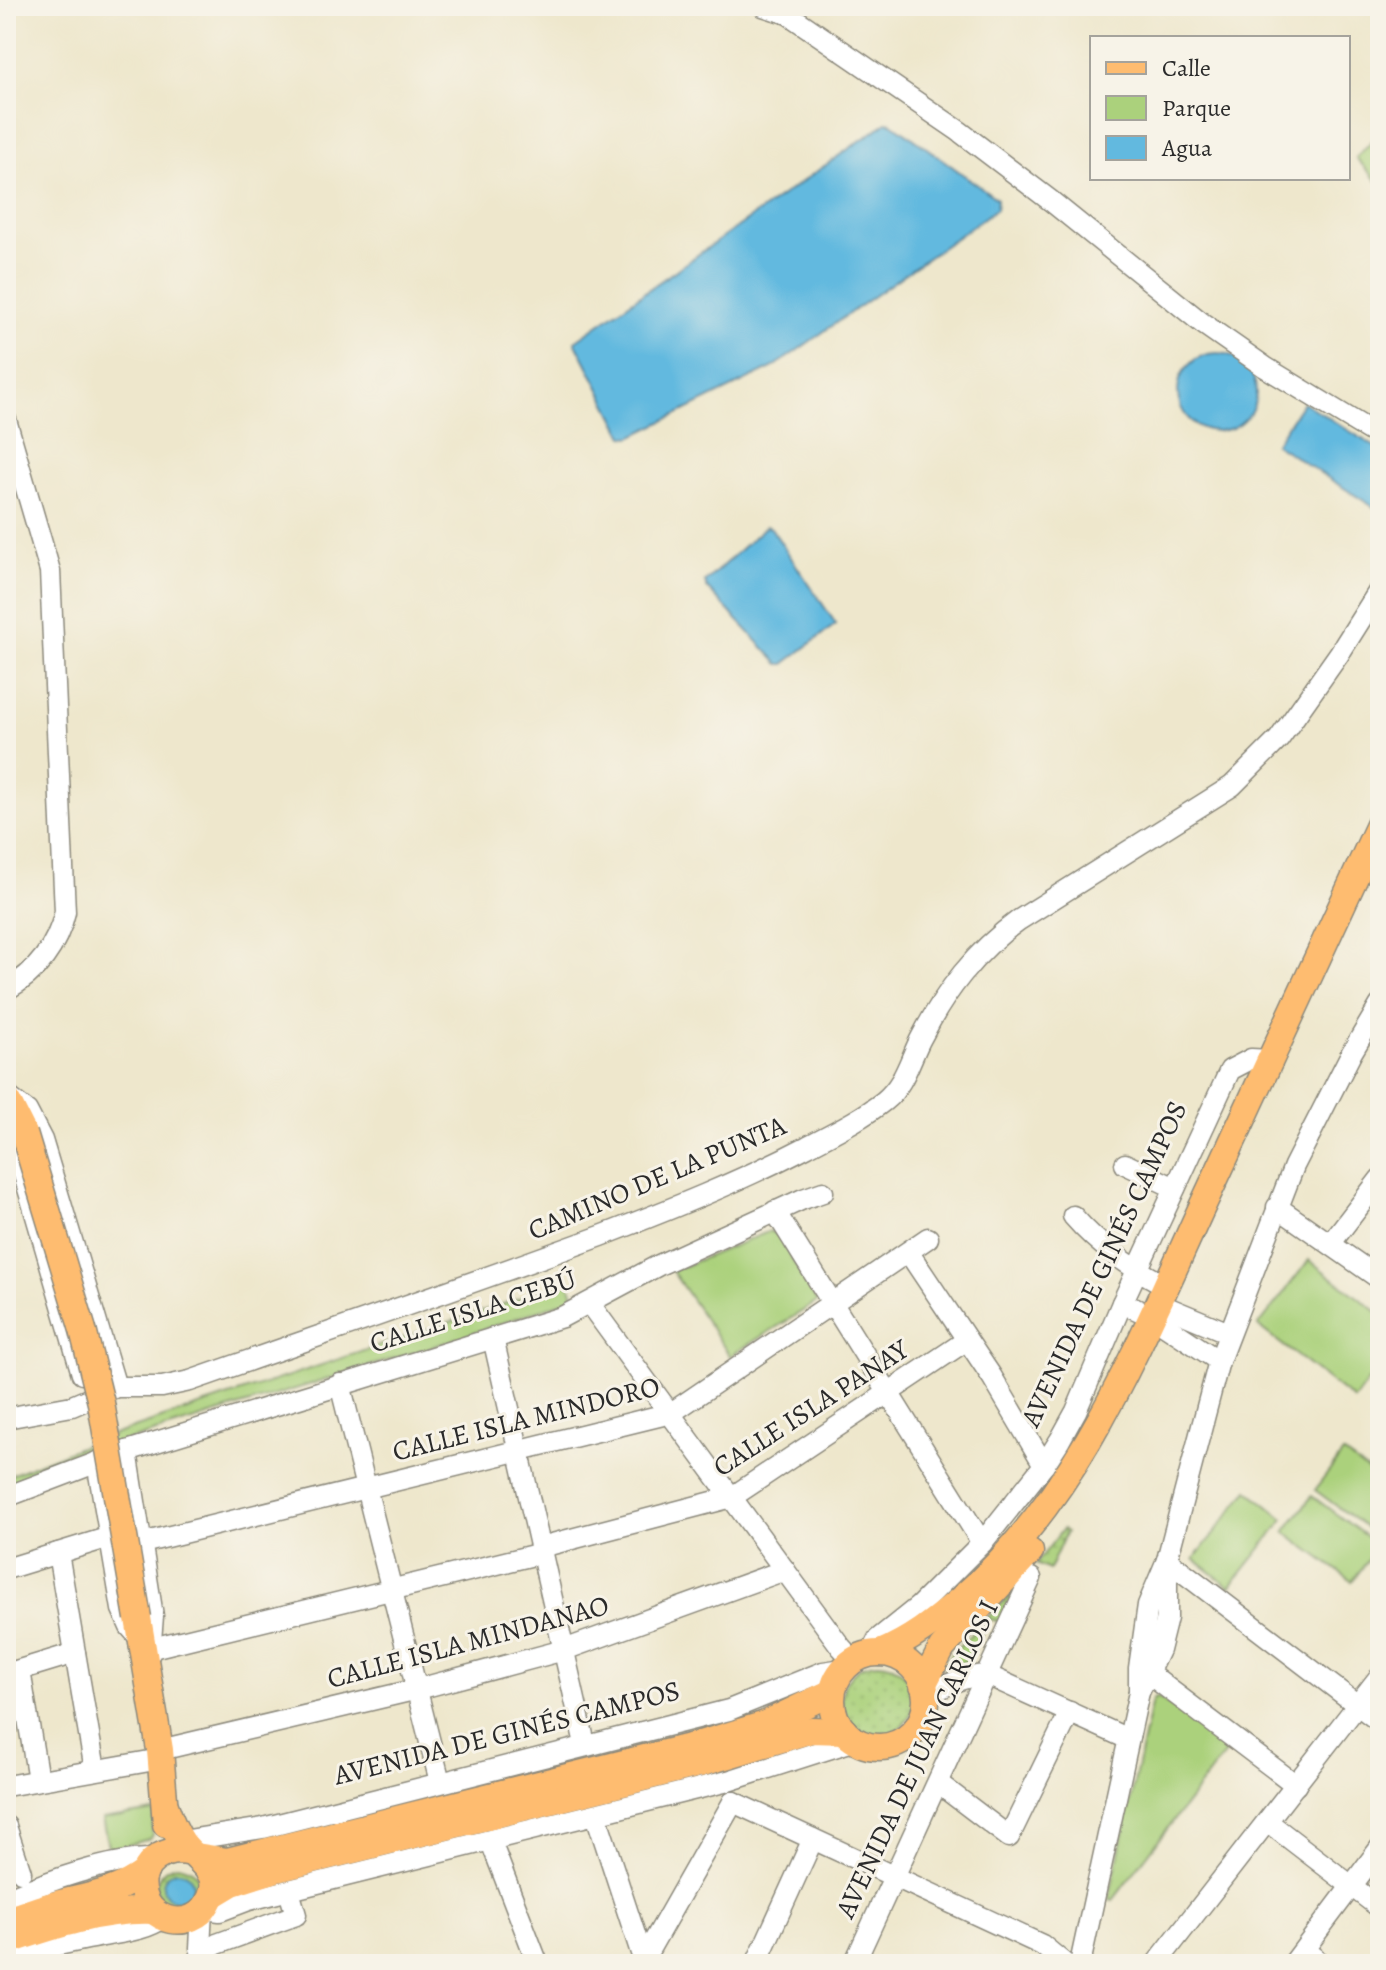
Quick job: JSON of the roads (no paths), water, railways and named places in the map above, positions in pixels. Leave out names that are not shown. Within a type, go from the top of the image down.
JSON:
[{"type":"main road","name":"AVENIDA DE GINÉS CAMPOS","points":[[189,1850],[227,1861],[697,1745],[763,1725],[856,1665],[922,1632],[978,1584],[1043,1511],[1073,1468],[1137,1345],[1380,823]]},
{"type":"main road","points":[[6,1097],[24,1134],[83,1330],[101,1403],[144,1644],[160,1755],[166,1827],[143,1893],[162,1916]]},
{"type":"main road","name":"AVENIDA DE GINÉS CAMPOS","points":[[924,1692],[942,1648],[1017,1568],[1057,1517],[1095,1452],[1137,1345]]},
{"type":"main road","points":[[6,1942],[42,1929],[129,1910],[186,1920],[240,1880],[686,1768],[811,1730],[850,1736],[876,1747],[902,1741],[921,1721],[924,1692],[911,1666],[891,1654],[856,1665],[832,1708],[837,1722],[850,1736]]},
{"type":"main road","points":[[166,1808],[189,1850],[210,1873],[206,1905]]},
{"type":"main road","points":[[6,1920],[47,1906],[115,1890],[174,1851],[189,1850]]},
{"type":"street","points":[[763,6],[788,14],[959,131],[1202,323],[1265,367],[1380,437]]},
{"type":"street","points":[[6,420],[50,571],[65,912],[60,933],[49,953],[31,972],[6,990]]},
{"type":"street","name":"CAMINO DE LA PUNTA","points":[[116,1387],[162,1387],[190,1381],[452,1290],[679,1206],[756,1173],[851,1123],[885,1100],[902,1083],[920,1039],[964,969],[989,942],[1232,786],[1279,739],[1380,589]]},
{"type":"street","points":[[733,1802],[895,1875],[1061,1958],[1144,1683],[1159,1650],[1167,1618],[1167,1560],[1219,1361],[1294,1166],[1373,1030],[1380,1005]]},
{"type":"street","name":"AVENIDA DE GINÉS CAMPOS","points":[[189,1850],[585,1744],[729,1710],[823,1672],[856,1665],[878,1639],[919,1606],[982,1543],[1044,1465],[1076,1411],[1122,1303],[1230,1070],[1251,1059],[1271,1060]]},
{"type":"street","points":[[6,1097],[27,1111],[42,1140],[116,1387],[87,1401],[6,1418]]},
{"type":"street","points":[[6,1113],[87,1401]]},
{"type":"street","points":[[1125,1164],[1175,1188]]},
{"type":"street","points":[[1331,1243],[1380,1179]]},
{"type":"street","name":"CALLE ISLA CEBÚ","points":[[6,1497],[127,1451],[562,1317],[659,1265],[823,1192]]},
{"type":"street","points":[[1277,1207],[1380,1279]]},
{"type":"street","points":[[775,1211],[982,1543]]},
{"type":"street","points":[[1073,1216],[1096,1242],[1137,1271],[1157,1302],[1219,1361]]},
{"type":"street","name":"CALLE ISLA MINDORO","points":[[142,1543],[671,1413],[928,1238]]},
{"type":"street","points":[[909,1253],[1044,1465]]},
{"type":"street","points":[[1122,1303],[1157,1302],[1229,1333]]},
{"type":"street","points":[[589,1303],[856,1665]]},
{"type":"street","points":[[493,1338],[585,1744]]},
{"type":"street","name":"CALLE ISLA PANAY","points":[[144,1644],[393,1589],[732,1497],[967,1340]]},
{"type":"street","points":[[340,1384],[440,1782]]},
{"type":"street","points":[[127,1451],[153,1616],[144,1644]]},
{"type":"street","points":[[97,1462],[122,1609],[130,1627],[144,1644]]},
{"type":"street","points":[[6,1569],[110,1537]]},
{"type":"street","points":[[58,1553],[95,1770]]},
{"type":"street","points":[[1167,1560],[1380,1722]]},
{"type":"street","name":"CALLE ISLA MINDANAO","points":[[6,1786],[160,1755],[564,1650],[785,1570]]},
{"type":"street","name":"AVENIDA DE JUAN CARLOS I","points":[[854,1964],[1031,1578]]},
{"type":"street","points":[[38,1780],[13,1672],[75,1653]]},
{"type":"street","points":[[924,1692],[976,1675],[987,1675],[1128,1739]]},
{"type":"street","points":[[1168,1960],[1268,1822],[1380,1676]]},
{"type":"street","points":[[1144,1683],[1296,1785]]},
{"type":"street","points":[[938,1783],[1009,1837],[1070,1712]]},
{"type":"street","points":[[203,1955],[206,1905],[220,1911],[728,1781],[850,1736]]},
{"type":"street","points":[[642,1962],[733,1802],[728,1781]]},
{"type":"street","points":[[596,1815],[642,1962]]},
{"type":"street","points":[[1268,1822],[1380,1908]]},
{"type":"street","points":[[6,1826],[21,1872]]},
{"type":"street","points":[[756,1964],[813,1839]]},
{"type":"street","points":[[491,1842],[538,1964]]},
{"type":"street","points":[[1322,1964],[1299,1957],[1380,1848]]},
{"type":"street","points":[[6,1899],[123,1861],[152,1863]]},
{"type":"street","points":[[203,1955],[217,1944],[296,1915],[289,1891]]},
{"type":"street","points":[[6,1961],[54,1955],[155,1924],[162,1916],[203,1955]]},
{"type":"water","points":[[887,122],[997,199],[996,209],[774,367],[631,437],[624,436],[575,341]]},
{"type":"water","points":[[1217,353],[1232,356],[1245,364],[1253,377],[1256,392],[1253,407],[1245,420],[1232,428],[1217,431],[1202,428],[1189,420],[1181,407],[1178,392],[1181,377],[1189,364],[1202,356]]},
{"type":"water","points":[[1303,402],[1380,450],[1380,511],[1275,444]]},
{"type":"water","points":[[766,526],[771,528],[836,624],[784,664],[779,664],[707,588],[705,582]]},
{"type":"water","points":[[178,1871],[184,1872],[192,1880],[192,1892],[184,1900],[178,1901],[172,1900],[164,1892],[163,1886],[164,1880],[172,1872]]}]
